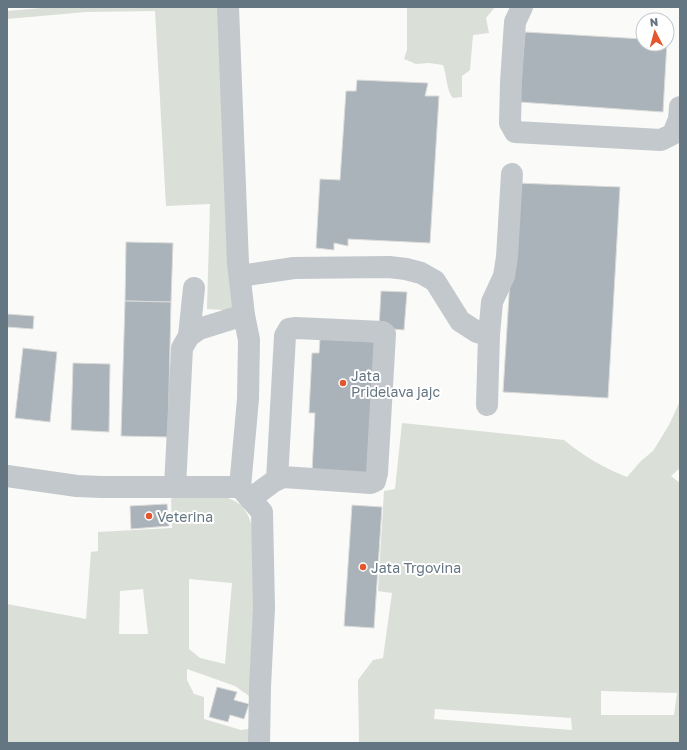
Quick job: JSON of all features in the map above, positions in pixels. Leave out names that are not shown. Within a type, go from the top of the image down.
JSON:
[{"type":"street","points":[[228,7],[240,276],[244,315],[249,340],[245,493],[262,512],[264,608],[259,743]]},
{"type":"street","points":[[522,7],[515,22],[511,82],[510,123],[515,132],[661,140],[673,134],[679,119],[680,107]]},
{"type":"street","points":[[487,404],[489,334],[492,302],[504,276],[507,257],[512,174]]},
{"type":"street","points":[[240,276],[294,268],[390,267],[406,269],[422,273],[435,281],[460,321],[477,332],[489,334]]},
{"type":"street","points":[[176,487],[182,348],[189,336],[194,288]]},
{"type":"street","points":[[189,336],[199,329],[244,315]]},
{"type":"street","points":[[7,476],[77,486],[176,487],[245,493],[283,478],[371,483],[375,481],[377,473],[385,342],[385,334],[383,332],[296,328],[289,329],[286,336],[277,480]]},
{"type":"shaded area","points":[[53,7],[223,7],[239,311],[207,309],[210,204],[166,206],[155,11],[86,12],[7,19],[7,11]]},
{"type":"shaded area","points":[[407,7],[495,7],[486,18],[489,33],[473,35],[470,70],[462,76],[462,97],[453,98],[451,95],[443,65],[429,63],[416,64],[404,59],[407,50]]},
{"type":"shaded area","points":[[680,401],[680,468],[671,476],[680,483],[680,743],[359,743],[358,680],[373,660],[383,658],[392,593],[378,591],[384,491],[395,489],[402,423],[564,440],[594,461],[627,477],[641,461],[653,451],[669,425]],"holes":[[[601,691],[677,693],[674,715],[601,715]],[[435,709],[571,718],[572,730],[434,719]]]},
{"type":"shaded area","points":[[180,495],[225,497],[234,500],[248,515],[252,527],[257,671],[252,698],[235,686],[187,669],[187,680],[194,694],[204,697],[204,719],[241,730],[254,728],[254,743],[7,743],[7,604],[86,619],[91,552],[98,551],[98,532],[172,528],[171,499]],"holes":[[[189,579],[232,583],[225,664],[200,658],[189,649]],[[143,589],[148,634],[119,634],[120,591]]]},
{"type":"building","points":[[525,32],[635,39],[635,52],[667,52],[663,112],[519,102]]},
{"type":"building","points":[[357,80],[428,83],[425,96],[439,96],[430,243],[348,239],[348,246],[334,243],[334,250],[316,248],[320,179],[340,180],[346,91],[356,91]]},
{"type":"building","points":[[516,183],[620,187],[608,398],[503,392]]},
{"type":"building","points":[[126,242],[173,243],[171,302],[125,301]]},
{"type":"building","points":[[381,291],[407,292],[404,330],[379,328]]},
{"type":"building","points":[[125,301],[171,302],[168,437],[121,436]]},
{"type":"building","points":[[7,314],[34,316],[33,329],[7,327]]},
{"type":"building","name":"Jata Pridelava jajc","points":[[320,339],[377,341],[370,475],[312,472],[315,413],[309,413],[312,353],[319,353]]},
{"type":"building","points":[[23,348],[57,352],[50,422],[15,418]]},
{"type":"building","points":[[73,363],[110,364],[109,432],[71,430]]},
{"type":"building","name":"Veterina","points":[[167,504],[169,526],[131,529],[130,506]]},
{"type":"building","name":"Jata Trgovina","points":[[352,505],[382,507],[374,628],[344,626]]},
{"type":"building","points":[[217,687],[237,692],[234,700],[249,704],[244,719],[230,715],[228,722],[209,717]]},
{"type":"place","name":"Jata Pridelava jajc","points":[[343,383]]},
{"type":"place","name":"Veterina","points":[[149,516]]},
{"type":"place","name":"Jata Trgovina","points":[[363,567]]}]
